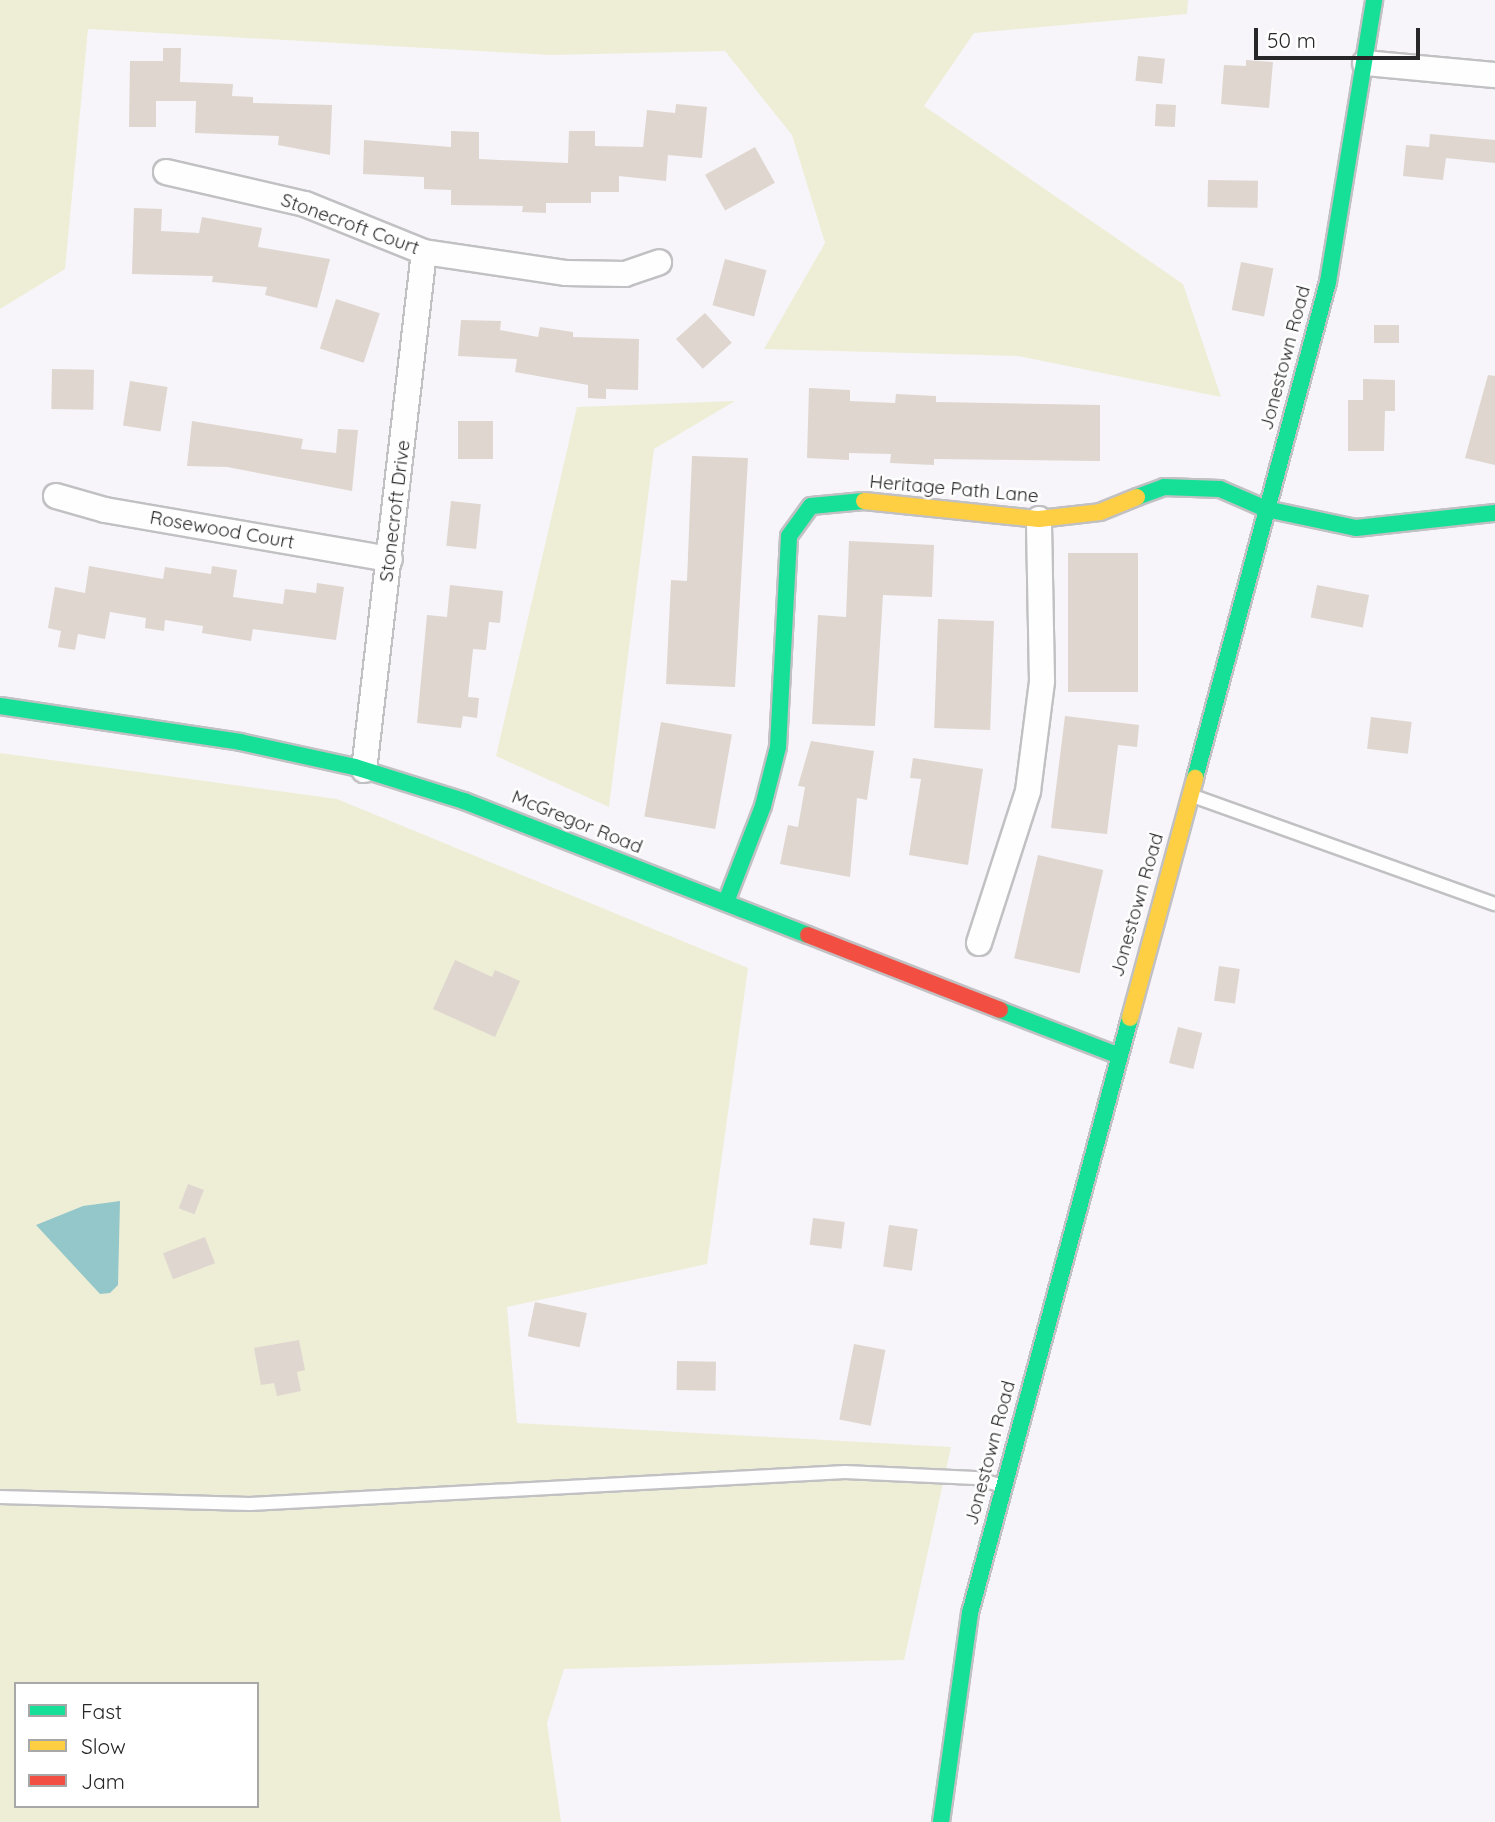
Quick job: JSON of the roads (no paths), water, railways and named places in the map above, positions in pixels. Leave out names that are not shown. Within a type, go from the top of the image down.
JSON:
[{"type":"street","name":"Jonestown Road","points":[[941,1822],[970,1613],[1116,1055],[1328,282],[1374,0]]},
{"type":"street","points":[[1365,63],[1495,75]]},
{"type":"street","name":"Stonecroft Court","points":[[166,172],[305,204],[424,252],[566,274],[625,274],[659,262]]},
{"type":"street","name":"Stonecroft Drive","points":[[364,769],[424,252]]},
{"type":"street","name":"Heritage Path Lane","points":[[726,902],[763,806],[778,747],[789,536],[811,506],[847,499],[1039,519],[1100,512],[1164,487],[1220,489],[1266,509],[1356,528],[1495,513]]},
{"type":"street","name":"Rosewood Court","points":[[56,496],[105,510],[390,559]]},
{"type":"street","points":[[979,943],[1028,790],[1042,681],[1039,519]]},
{"type":"street","name":"McGregor Road","points":[[0,706],[240,742],[364,769],[507,816],[1116,1055]]},
{"type":"lane","points":[[1189,795],[1495,904]]},
{"type":"lane","points":[[0,1497],[250,1504],[845,1472],[975,1478],[1003,1486]]},
{"type":"water","points":[[120,1201],[118,1285],[110,1293],[100,1294],[36,1225],[83,1206]]}]
